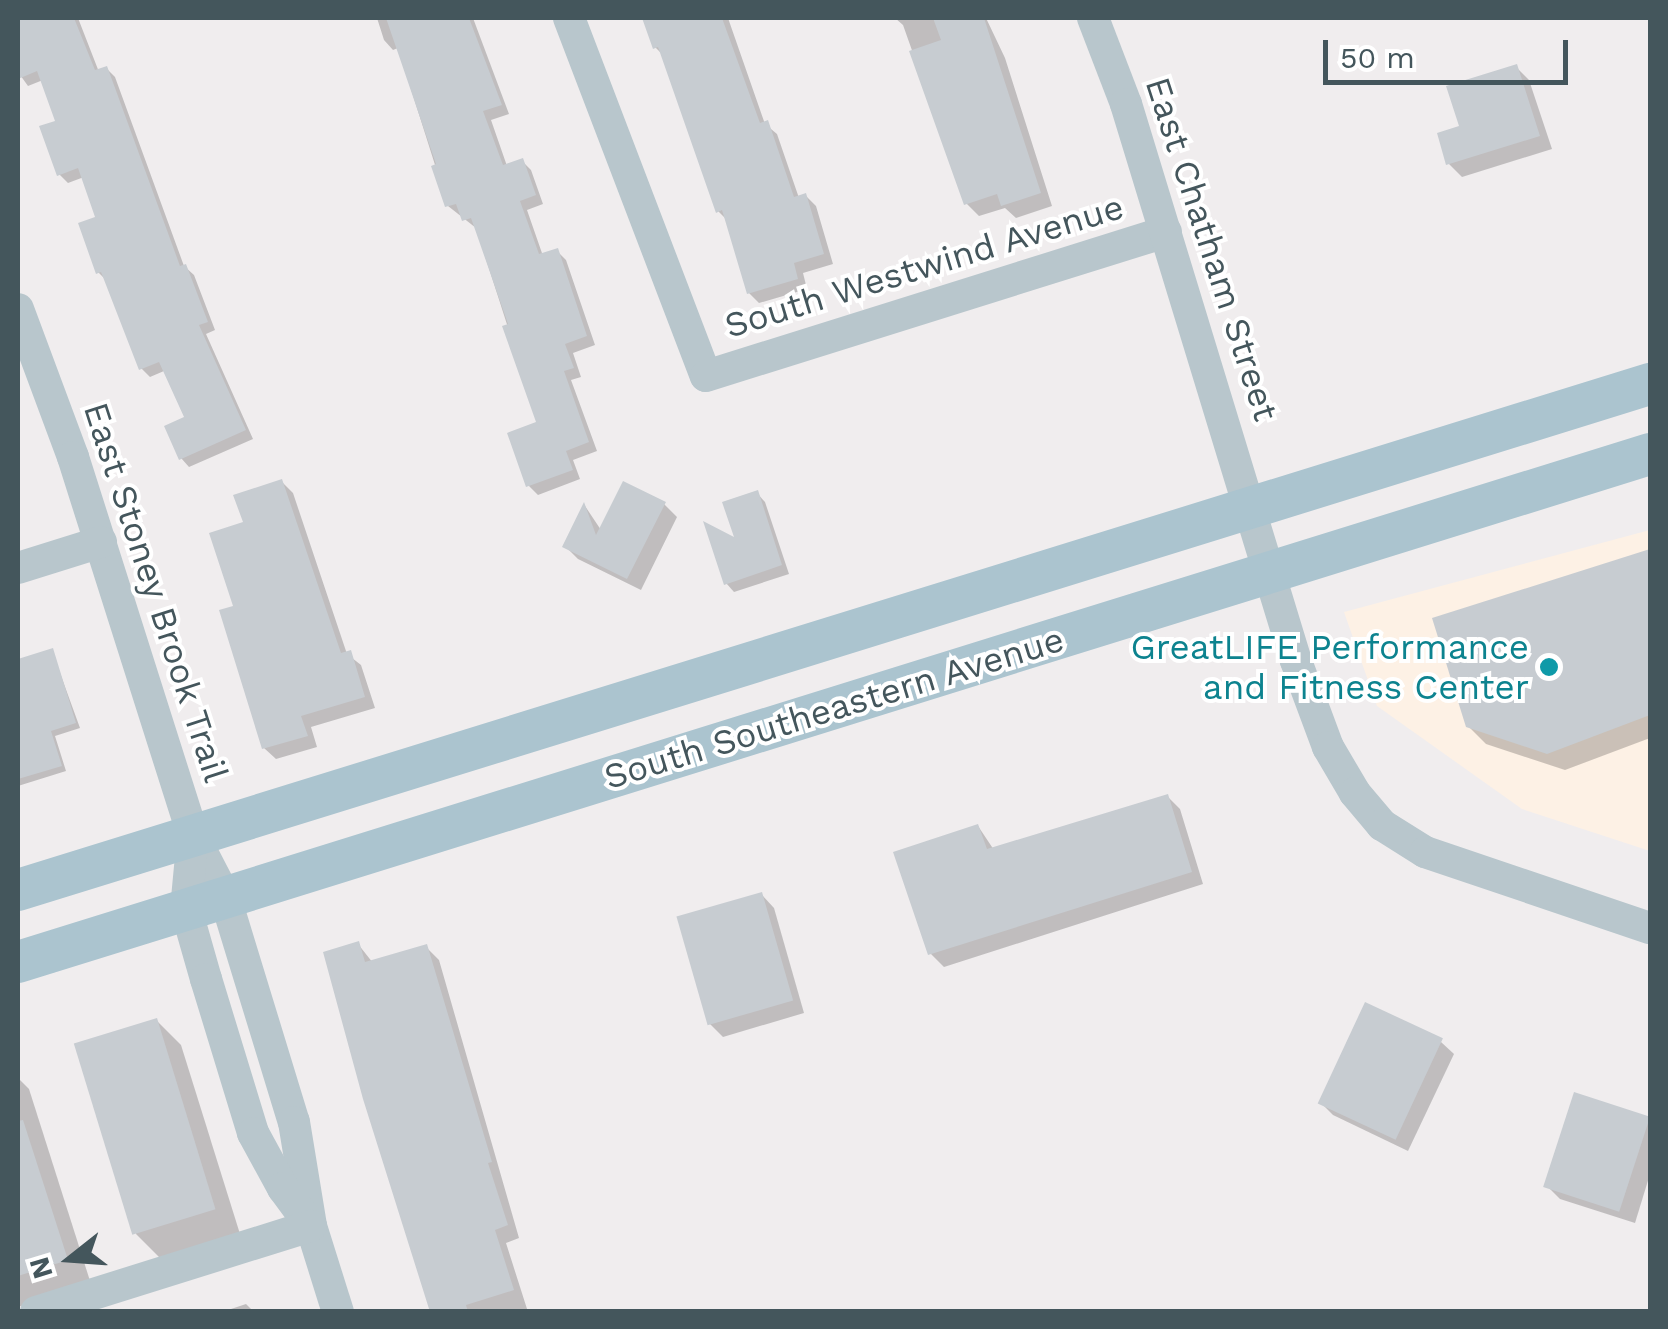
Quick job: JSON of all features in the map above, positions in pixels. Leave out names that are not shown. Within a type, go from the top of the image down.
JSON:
[{"type":"main road","name":"South Southeastern Avenue","points":[[18,890],[1650,384]]},
{"type":"main road","name":"South Southeastern Avenue","points":[[18,962],[1650,454]]},
{"type":"street","name":"South Westwind Avenue","points":[[569,18],[706,376],[1166,232]]},
{"type":"street","name":"East Chatham Street","points":[[1093,18],[1126,104],[1328,748],[1355,792],[1382,824],[1425,852],[1650,928]]},
{"type":"street","name":"East Stoney Brook Trail","points":[[18,309],[101,542],[192,834]]},
{"type":"street","points":[[18,568],[101,542]]},
{"type":"street","points":[[192,834],[253,1133],[283,1188],[311,1226],[338,1312]]},
{"type":"street","points":[[36,1312],[311,1226]]},
{"type":"shaded area","points":[[1650,530],[1650,851],[1522,809],[1377,706],[1344,612]]},
{"type":"building","points":[[18,18],[74,18],[95,70],[107,66],[180,266],[186,264],[208,322],[199,325],[246,430],[179,460],[164,426],[184,417],[159,362],[139,370],[101,272],[96,274],[78,223],[95,217],[78,168],[57,176],[39,126],[55,121],[37,71],[18,79]]},
{"type":"building","points":[[386,18],[469,18],[502,105],[483,111],[503,165],[523,158],[536,195],[520,201],[539,254],[558,248],[587,336],[565,344],[574,368],[564,371],[589,442],[566,451],[573,470],[526,487],[507,433],[536,422],[502,326],[508,324],[471,218],[462,221],[456,204],[445,207],[431,166],[436,164]]},
{"type":"building","points":[[642,18],[722,18],[760,123],[768,120],[794,197],[806,193],[824,254],[794,263],[798,279],[747,294],[722,210],[716,213],[658,47],[653,49]]},
{"type":"building","points":[[933,18],[984,18],[1041,193],[1001,206],[997,194],[964,205],[909,51],[941,40]]},
{"type":"building","points":[[1517,64],[1540,136],[1446,165],[1437,133],[1459,126],[1446,86]]},
{"type":"building","points":[[282,479],[341,653],[351,650],[365,697],[301,716],[308,736],[262,749],[219,610],[233,606],[209,533],[243,522],[233,495]]},
{"type":"building","points":[[623,481],[666,502],[627,579],[562,547],[584,502],[596,535]]},
{"type":"building","points":[[758,490],[782,565],[724,585],[703,521],[734,537],[722,502]]},
{"type":"building","name":"GreatLIFE Performance and Fitness Center","points":[[1650,549],[1650,715],[1547,754],[1466,727],[1432,618]]},
{"type":"building","points":[[53,648],[76,723],[51,731],[62,766],[18,779],[18,659]]},
{"type":"building","points":[[1168,794],[1192,872],[928,955],[893,852],[978,824],[987,849]]},
{"type":"building","points":[[762,892],[793,1001],[708,1025],[676,917]]},
{"type":"building","points":[[359,941],[365,962],[427,944],[492,1162],[488,1163],[508,1225],[495,1230],[514,1290],[466,1305],[468,1312],[430,1312],[363,1099],[323,952]]},
{"type":"building","points":[[1365,1002],[1443,1038],[1396,1140],[1318,1104]]},
{"type":"building","points":[[157,1018],[215,1209],[132,1235],[74,1043]]},
{"type":"building","points":[[1574,1092],[1650,1117],[1619,1212],[1543,1187]]},
{"type":"building","points":[[23,1120],[68,1260],[18,1276],[18,1121]]},
{"type":"place","name":"GreatLIFE Performance and Fitness Center","points":[[1549,667]]}]
